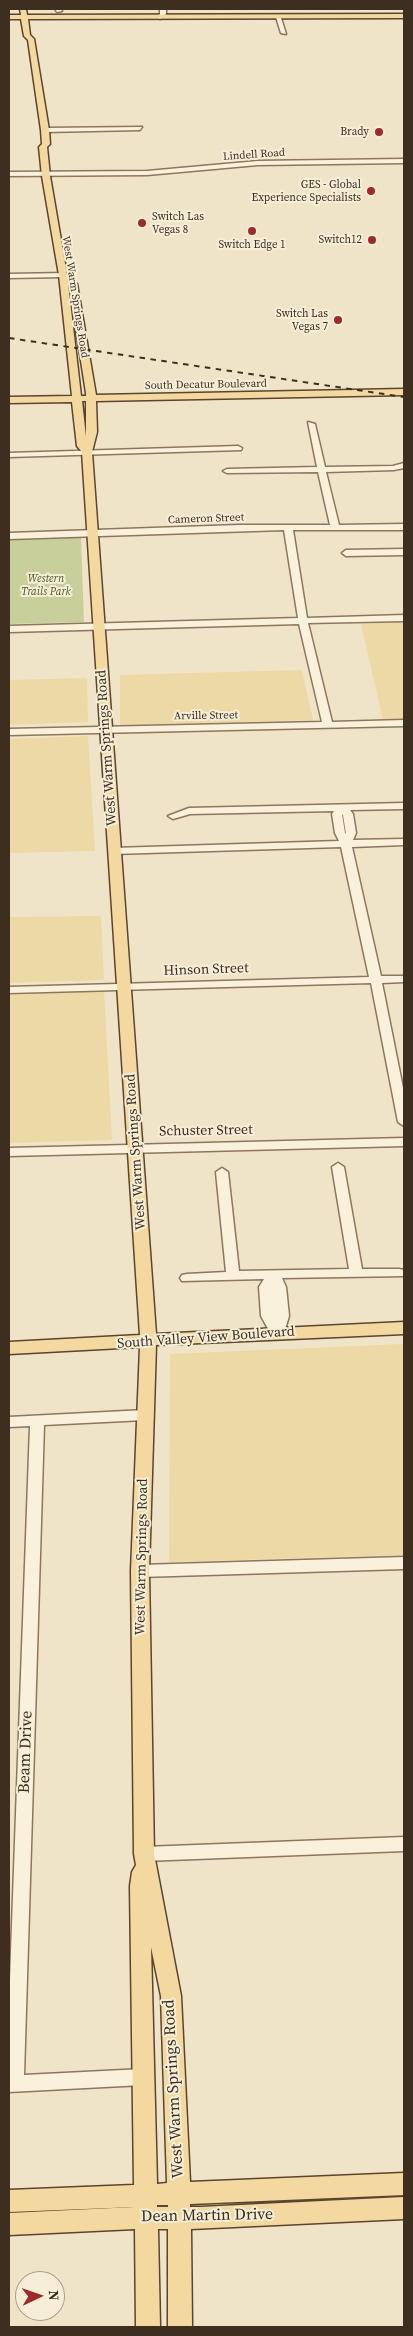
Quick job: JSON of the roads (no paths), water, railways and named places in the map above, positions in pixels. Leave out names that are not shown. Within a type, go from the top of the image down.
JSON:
[{"type":"main road","name":"West Warm Springs Road","points":[[23,9],[27,36],[31,39],[45,130],[46,144],[43,147],[46,175],[63,276],[82,446],[87,452]]},
{"type":"main road","name":"West Warm Springs Road","points":[[31,39],[35,36],[32,9]]},
{"type":"main road","points":[[397,9],[404,16]]},
{"type":"main road","points":[[206,17],[253,17],[276,14],[342,16]]},
{"type":"main road","points":[[276,14],[404,16]]},
{"type":"main road","points":[[9,18],[253,17]]},
{"type":"main road","name":"West Warm Springs Road","points":[[46,144],[50,146],[52,153]]},
{"type":"main road","name":"West Warm Springs Road","points":[[62,211],[91,396],[92,432],[87,452],[101,626],[114,851],[148,1340],[140,1571],[144,1854],[140,1886],[148,2327]]},
{"type":"main road","name":"South Decatur Boulevard","points":[[91,396],[404,387]]},
{"type":"main road","name":"South Decatur Boulevard","points":[[9,395],[91,396],[404,392]]},
{"type":"main road","name":"South Decatur Boulevard","points":[[9,400],[77,396]]},
{"type":"main road","name":"South Valley View Boulevard","points":[[9,1348],[404,1328]]},
{"type":"main road","name":"West Warm Springs Road","points":[[144,1854],[171,1996],[179,2194],[180,2327]]},
{"type":"main road","name":"Dean Martin Drive","points":[[9,2200],[404,2184]]},
{"type":"main road","name":"Dean Martin Drive","points":[[9,2224],[404,2208]]},
{"type":"street","points":[[158,9],[157,13],[160,17],[163,14],[163,9]]},
{"type":"street","points":[[276,14],[284,33]]},
{"type":"street","points":[[45,130],[140,128]]},
{"type":"street","name":"Lindell Road","points":[[9,175],[168,172],[258,163],[404,161]]},
{"type":"street","points":[[9,276],[63,276]]},
{"type":"street","points":[[311,424],[335,528]]},
{"type":"street","points":[[9,455],[238,448]]},
{"type":"street","points":[[227,471],[394,468],[404,465]]},
{"type":"street","name":"Cameron Street","points":[[9,536],[239,528],[404,527]]},
{"type":"street","points":[[288,529],[303,621],[328,726]]},
{"type":"street","points":[[346,553],[404,552]]},
{"type":"street","points":[[9,629],[404,618]]},
{"type":"street","name":"Arville Street","points":[[9,732],[404,724]]},
{"type":"street","points":[[173,816],[189,811],[404,806]]},
{"type":"street","points":[[341,807],[337,814],[340,833],[346,844],[404,1122]]},
{"type":"street","points":[[114,851],[404,842]]},
{"type":"street","name":"Hinson Street","points":[[9,990],[404,979]]},
{"type":"street","name":"Schuster Street","points":[[9,1152],[136,1147],[404,1142]]},
{"type":"street","points":[[338,1167],[356,1273]]},
{"type":"street","points":[[222,1172],[233,1276]]},
{"type":"street","points":[[187,1278],[273,1274],[399,1273]]},
{"type":"street","points":[[273,1274],[266,1287],[268,1316],[277,1333]]},
{"type":"street","points":[[9,1422],[145,1415]]},
{"type":"street","name":"Beam Drive","points":[[12,2084],[37,1421]]},
{"type":"street","points":[[140,1571],[404,1563]]},
{"type":"street","points":[[144,1854],[404,1844]]},
{"type":"street","points":[[12,2084],[143,2077]]},
{"type":"railway","points":[[9,338],[404,397]]},
{"type":"place","name":"Brady","points":[[379,132]]},
{"type":"place","name":"GES - Global Experience Specialists","points":[[371,191]]},
{"type":"place","name":"Switch Las Vegas 8","points":[[142,223]]},
{"type":"place","name":"Switch Edge 1","points":[[252,231]]},
{"type":"place","name":"Switch12","points":[[372,240]]},
{"type":"place","name":"Switch Las Vegas 7","points":[[338,320]]},
{"type":"park label","name":"Western Trails Park","points":[[46,585]]}]
